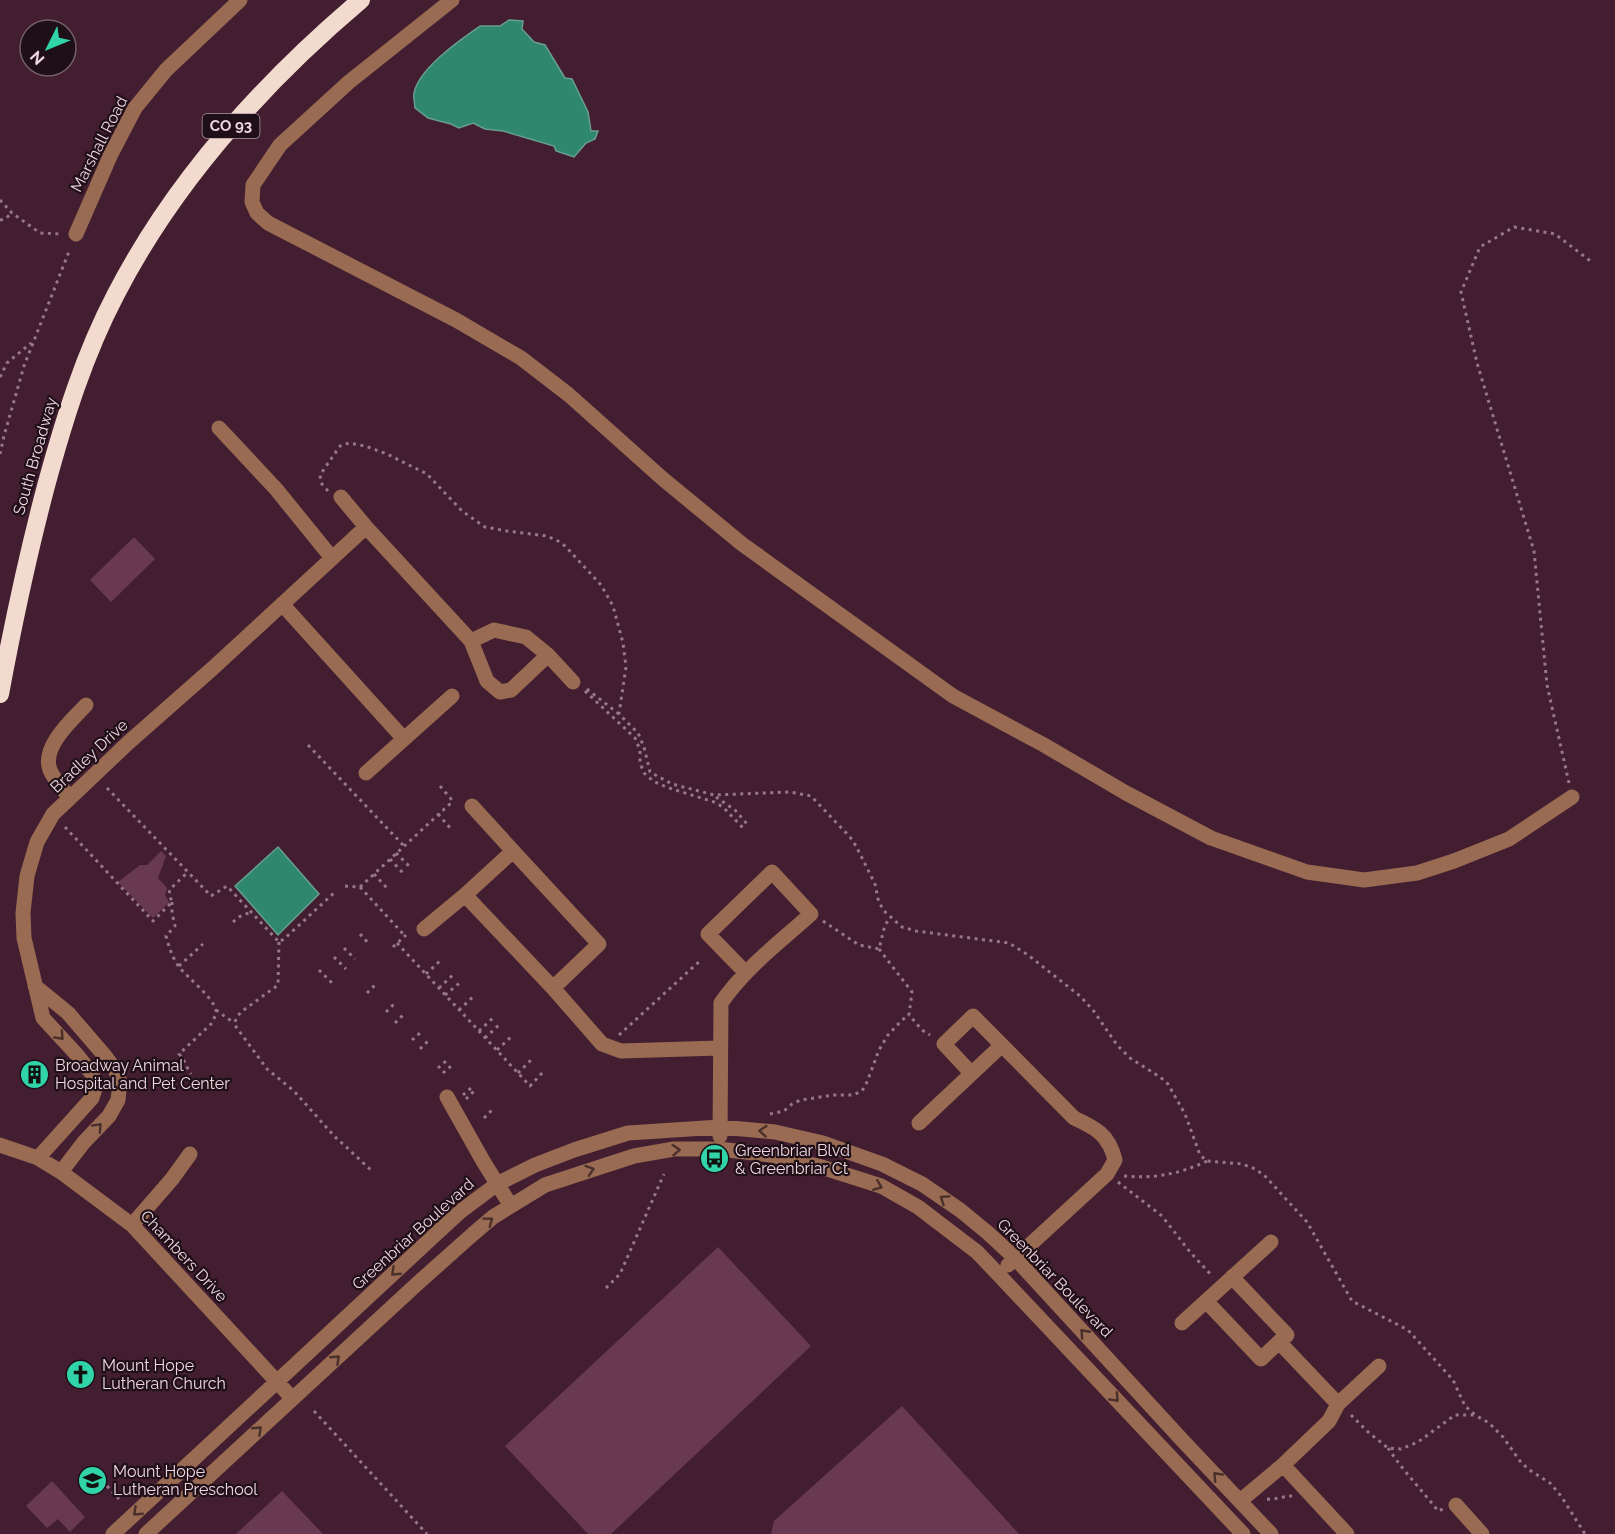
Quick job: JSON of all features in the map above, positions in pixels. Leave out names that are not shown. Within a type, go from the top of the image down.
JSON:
[{"type":"highway","name":"South Broadway","points":[[0,694],[18,600],[57,446],[78,379],[116,294],[148,237],[207,153],[274,81],[361,0]]},
{"type":"street","points":[[452,0],[349,82],[280,145],[253,185],[252,202],[257,213],[268,222],[436,309],[521,358],[569,395],[663,479],[742,544],[953,696],[1211,838],[1307,872],[1364,880],[1417,873],[1454,861],[1509,839],[1572,797]]},
{"type":"street","name":"Marshall Road","points":[[76,234],[111,154],[135,108],[166,70],[236,1]]},
{"type":"street","points":[[219,428],[276,489],[332,558]]},
{"type":"street","points":[[340,497],[471,641],[487,681],[500,692],[511,690],[548,655]]},
{"type":"street","name":"Bradley Drive","points":[[38,1158],[92,1098],[96,1086],[92,1074],[78,1056],[43,1018],[35,986],[24,938],[23,913],[27,876],[37,842],[53,814],[366,527]]},
{"type":"street","points":[[282,604],[404,739]]},
{"type":"street","points":[[471,641],[494,630],[526,637],[548,655],[573,682]]},
{"type":"street","points":[[366,773],[452,696]]},
{"type":"street","points":[[70,798],[50,770],[48,761],[58,736],[86,705]]},
{"type":"street","points":[[467,806],[513,851],[599,944],[553,988]]},
{"type":"street","points":[[417,931],[465,895],[513,851]]},
{"type":"street","points":[[719,1149],[721,1002],[746,973],[811,914],[772,872],[708,934],[746,973]]},
{"type":"street","points":[[465,895],[553,988],[602,1044],[621,1051],[720,1048]]},
{"type":"street","points":[[35,986],[68,1013],[110,1062],[120,1082],[118,1100],[109,1116],[84,1142],[61,1172]]},
{"type":"street","points":[[971,1073],[945,1044],[973,1016],[1074,1118],[1094,1127],[1111,1146],[1115,1160],[1107,1174],[998,1274]]},
{"type":"street","points":[[919,1123],[1001,1046]]},
{"type":"street","points":[[447,1097],[511,1206]]},
{"type":"street","name":"Greenbriar Boulevard","points":[[113,1534],[453,1218],[497,1184],[535,1165],[628,1133],[720,1127],[775,1132],[823,1143],[882,1164],[922,1184],[960,1210],[1015,1258],[1271,1534]]},
{"type":"street","name":"Chambers Drive","points":[[0,1145],[38,1158],[61,1172],[132,1225],[292,1398]]},
{"type":"street","points":[[146,1534],[292,1398],[494,1217],[545,1185],[634,1156],[674,1149],[719,1149],[770,1155],[818,1166],[881,1186],[926,1213],[977,1252],[1243,1534]]},
{"type":"street","points":[[132,1225],[172,1179],[190,1154]]},
{"type":"street","points":[[1182,1323],[1271,1242]]},
{"type":"street","points":[[1206,1301],[1261,1359],[1287,1335],[1227,1282]]},
{"type":"street","points":[[1279,1342],[1338,1404]]},
{"type":"street","points":[[1240,1501],[1283,1465],[1329,1421],[1338,1404],[1379,1366]]},
{"type":"street","points":[[1283,1465],[1347,1534]]},
{"type":"street","points":[[1456,1505],[1477,1532]]},
{"type":"path","points":[[0,200],[12,213],[40,233],[76,234],[33,342],[6,426],[0,454]]},
{"type":"path","points":[[0,220],[12,213]]},
{"type":"path","points":[[1572,797],[1547,685],[1534,551],[1477,363],[1461,292],[1480,247],[1514,227],[1555,234],[1593,262]]},
{"type":"path","points":[[0,376],[7,363],[33,342]]},
{"type":"path","points":[[340,497],[328,491],[321,483],[320,476],[340,446],[349,443],[387,454],[427,474],[462,511],[485,527],[547,536],[565,546],[601,585],[613,606],[623,643],[626,667],[619,714]]},
{"type":"path","points":[[744,829],[723,807],[714,802],[666,788],[653,781],[644,773],[640,764],[635,738],[581,686],[619,714],[638,733],[650,772],[672,784],[714,795],[790,792],[811,796],[850,837],[875,884],[883,910],[902,927],[916,931],[1009,943],[1044,967],[1080,996],[1093,1010],[1117,1045],[1130,1058],[1168,1084],[1185,1114],[1200,1155],[1207,1161]]},
{"type":"path","points":[[308,745],[404,846]]},
{"type":"path","points":[[440,786],[453,801],[467,806]]},
{"type":"path","points":[[107,788],[211,896],[227,886],[279,942],[278,985],[242,1012],[234,1023]]},
{"type":"path","points":[[714,795],[735,810],[748,825]]},
{"type":"path","points":[[360,887],[453,801]]},
{"type":"path","points":[[438,814],[451,829]]},
{"type":"path","points":[[64,827],[153,921],[172,902]]},
{"type":"path","points":[[396,854],[410,867]]},
{"type":"path","points":[[390,859],[404,873]]},
{"type":"path","points":[[188,872],[170,889],[169,894],[176,926],[166,936],[178,966],[216,1009],[234,1023],[267,1069],[294,1091],[335,1137],[373,1172]]},
{"type":"path","points":[[374,874],[387,888]]},
{"type":"path","points":[[345,886],[360,887],[405,936]]},
{"type":"path","points":[[279,942],[335,892]]},
{"type":"path","points":[[233,922],[250,912]]},
{"type":"path","points":[[770,1114],[784,1111],[801,1100],[853,1095],[862,1091],[879,1050],[888,1035],[909,1015],[912,992],[879,949],[859,945],[811,914]]},
{"type":"path","points":[[879,949],[885,925],[890,918]]},
{"type":"path","points":[[393,947],[405,936],[417,931]]},
{"type":"path","points":[[360,934],[370,945]]},
{"type":"path","points":[[397,943],[530,1086],[544,1070]]},
{"type":"path","points":[[178,966],[203,944]]},
{"type":"path","points":[[344,948],[355,959]]},
{"type":"path","points":[[334,957],[346,969]]},
{"type":"path","points":[[426,975],[442,959]]},
{"type":"path","points":[[615,1039],[702,959]]},
{"type":"path","points":[[320,970],[332,982]]},
{"type":"path","points":[[438,988],[455,973]]},
{"type":"path","points":[[445,996],[462,981]]},
{"type":"path","points":[[367,993],[376,984]]},
{"type":"path","points":[[459,1010],[475,994]]},
{"type":"path","points":[[386,1012],[395,1003]]},
{"type":"path","points":[[191,1074],[180,1054],[211,1024],[216,1009]]},
{"type":"path","points":[[395,1023],[404,1014]]},
{"type":"path","points":[[909,1015],[922,1030],[945,1044]]},
{"type":"path","points":[[479,1031],[495,1016]]},
{"type":"path","points":[[485,1038],[501,1023]]},
{"type":"path","points":[[412,1040],[421,1032]]},
{"type":"path","points":[[497,1050],[513,1036]]},
{"type":"path","points":[[420,1049],[429,1040]]},
{"type":"path","points":[[518,1073],[533,1058]]},
{"type":"path","points":[[438,1068],[447,1060]]},
{"type":"path","points":[[443,1073],[452,1065]]},
{"type":"path","points":[[465,1097],[474,1088]]},
{"type":"path","points":[[484,1118],[493,1109]]},
{"type":"path","points":[[1107,1174],[1140,1177],[1166,1175],[1196,1167],[1207,1161],[1242,1164],[1264,1175],[1307,1222],[1352,1301],[1408,1330],[1453,1380],[1465,1406],[1489,1423],[1528,1469],[1550,1483],[1585,1534]]},
{"type":"path","points":[[606,1287],[621,1274],[663,1174]]},
{"type":"path","points":[[1107,1174],[1162,1216],[1190,1252],[1227,1282]]},
{"type":"path","points":[[1338,1404],[1388,1448],[1438,1511],[1456,1505]]},
{"type":"path","points":[[314,1411],[426,1534]]},
{"type":"path","points":[[1388,1448],[1401,1449],[1418,1442],[1455,1415],[1475,1415]]},
{"type":"path","points":[[107,1486],[119,1499]]},
{"type":"path","points":[[1267,1499],[1273,1500],[1284,1496],[1301,1498]]},
{"type":"shaded area","points":[[509,20],[523,21],[522,29],[534,42],[545,45],[565,78],[572,79],[588,112],[591,131],[598,131],[595,139],[586,143],[574,157],[556,151],[554,146],[503,131],[485,129],[473,123],[459,128],[428,118],[415,108],[414,95],[417,84],[441,55],[480,26],[500,26]]},
{"type":"shaded area","points":[[134,537],[155,559],[111,602],[90,580]]},
{"type":"shaded area","points":[[278,847],[319,894],[278,935],[235,886]]},
{"type":"shaded area","points":[[161,851],[166,856],[158,878],[167,888],[165,895],[169,902],[153,918],[118,882],[140,865],[147,865]]},
{"type":"shaded area","points":[[718,1247],[811,1346],[611,1534],[588,1534],[505,1446]]},
{"type":"shaded area","points":[[902,1406],[1019,1534],[771,1534],[774,1521]]},
{"type":"shaded area","points":[[52,1481],[85,1517],[70,1532],[58,1519],[47,1528],[26,1506]]},
{"type":"shaded area","points":[[282,1491],[323,1534],[236,1534]]},
{"type":"place","name":"Broadway Animal Hospital and Pet Center","points":[[34,1074]]},
{"type":"place","name":"Greenbriar Blvd & Greenbriar Ct","points":[[714,1159]]},
{"type":"place","name":"Mount Hope Lutheran Church","points":[[81,1374]]},
{"type":"place","name":"Mount Hope Lutheran Preschool","points":[[92,1480]]}]
